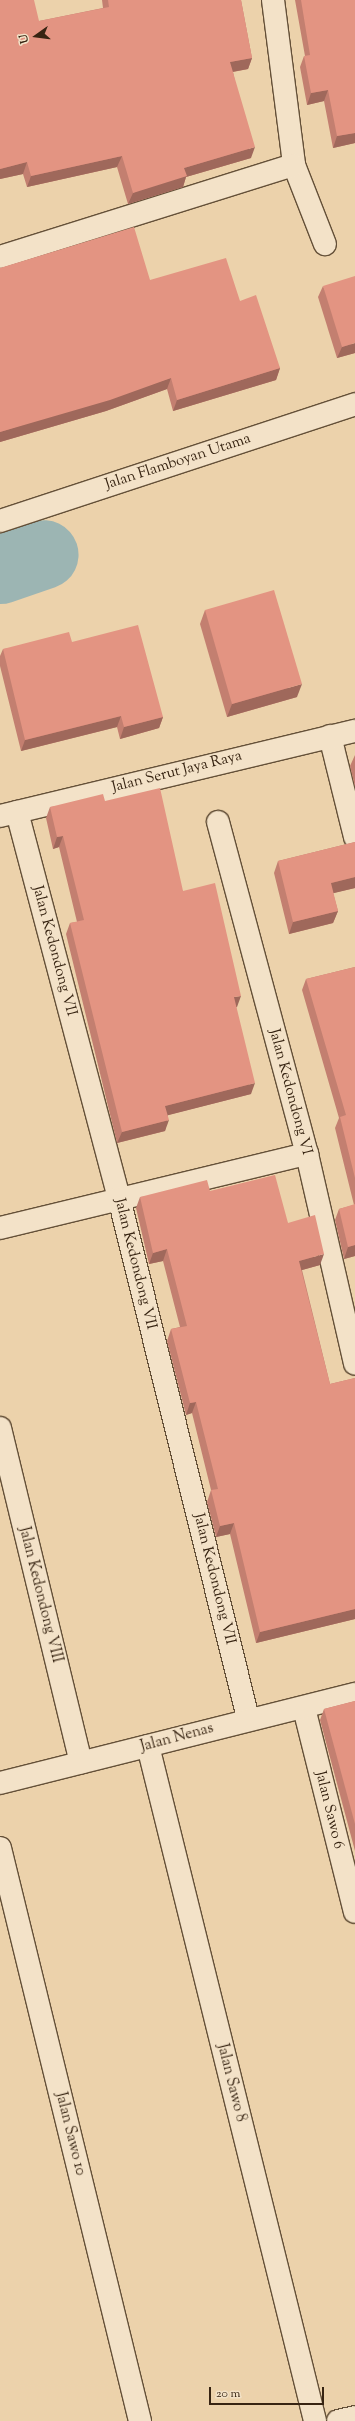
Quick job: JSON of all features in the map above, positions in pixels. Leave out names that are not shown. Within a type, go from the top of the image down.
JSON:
[{"type":"street","points":[[273,0],[294,165],[325,244]]},
{"type":"street","points":[[0,257],[294,165]]},
{"type":"street","name":"Jalan Flamboyan Utama","points":[[0,521],[355,404]]},
{"type":"street","name":"Jalan Serut Jaya Raya","points":[[8,814],[355,731]]},
{"type":"street","points":[[330,736],[355,838]]},
{"type":"street","name":"Jalan Kedondong VII","points":[[8,814],[119,1198],[248,1718]]},
{"type":"street","name":"Jalan Kedondong VI","points":[[218,822],[307,1154],[355,1364]]},
{"type":"street","points":[[0,1228],[119,1198],[307,1154]]},
{"type":"street","name":"Jalan Kedondong VIII","points":[[0,1428],[81,1762]]},
{"type":"street","name":"Jalan Nenas","points":[[0,1783],[148,1746],[248,1718],[304,1708],[355,1694]]},
{"type":"street","name":"Jalan Sawo 6","points":[[304,1708],[355,1912]]},
{"type":"street","name":"Jalan Sawo 8","points":[[148,1746],[315,2421]]},
{"type":"street","name":"Jalan Sawo 10","points":[[0,1848],[140,2421]]},
{"type":"street","points":[[338,2421],[355,2417]]},
{"type":"building","points":[[0,0],[34,0],[39,21],[109,7],[108,0],[241,0],[252,58],[230,62],[255,147],[184,168],[187,176],[133,193],[122,156],[31,176],[27,162],[0,169]]},
{"type":"building","points":[[301,0],[355,0],[355,133],[337,136],[328,90],[311,93],[304,56],[310,55]]},
{"type":"building","points":[[134,227],[150,280],[226,258],[240,301],[256,295],[280,368],[177,400],[171,378],[110,400],[0,432],[0,268]]},
{"type":"building","points":[[355,276],[355,343],[342,347],[323,286]]},
{"type":"building","points":[[274,590],[302,684],[232,704],[205,610]]},
{"type":"building","points":[[138,625],[163,717],[124,727],[121,716],[25,740],[3,649],[69,632],[72,642]]},
{"type":"building","points":[[160,788],[183,891],[215,883],[241,996],[234,997],[255,1083],[165,1106],[169,1120],[122,1132],[70,923],[84,920],[63,836],[57,837],[50,807],[103,794],[105,801]]},
{"type":"building","points":[[355,842],[355,877],[331,883],[338,911],[293,922],[278,861]]},
{"type":"building","points":[[355,967],[355,1178],[340,1117],[346,1115],[306,979]]},
{"type":"building","points":[[275,1175],[288,1223],[315,1215],[324,1254],[299,1261],[330,1384],[355,1378],[355,1609],[260,1632],[234,1523],[220,1526],[211,1490],[218,1489],[196,1402],[190,1403],[171,1329],[187,1326],[167,1249],[153,1253],[140,1197],[207,1180],[210,1191]]},
{"type":"building","points":[[355,1204],[355,1245],[348,1247],[339,1209]]},
{"type":"building","points":[[355,1701],[355,1824],[324,1709]]},
{"type":"waterway","points":[[0,569],[44,554]]}]
